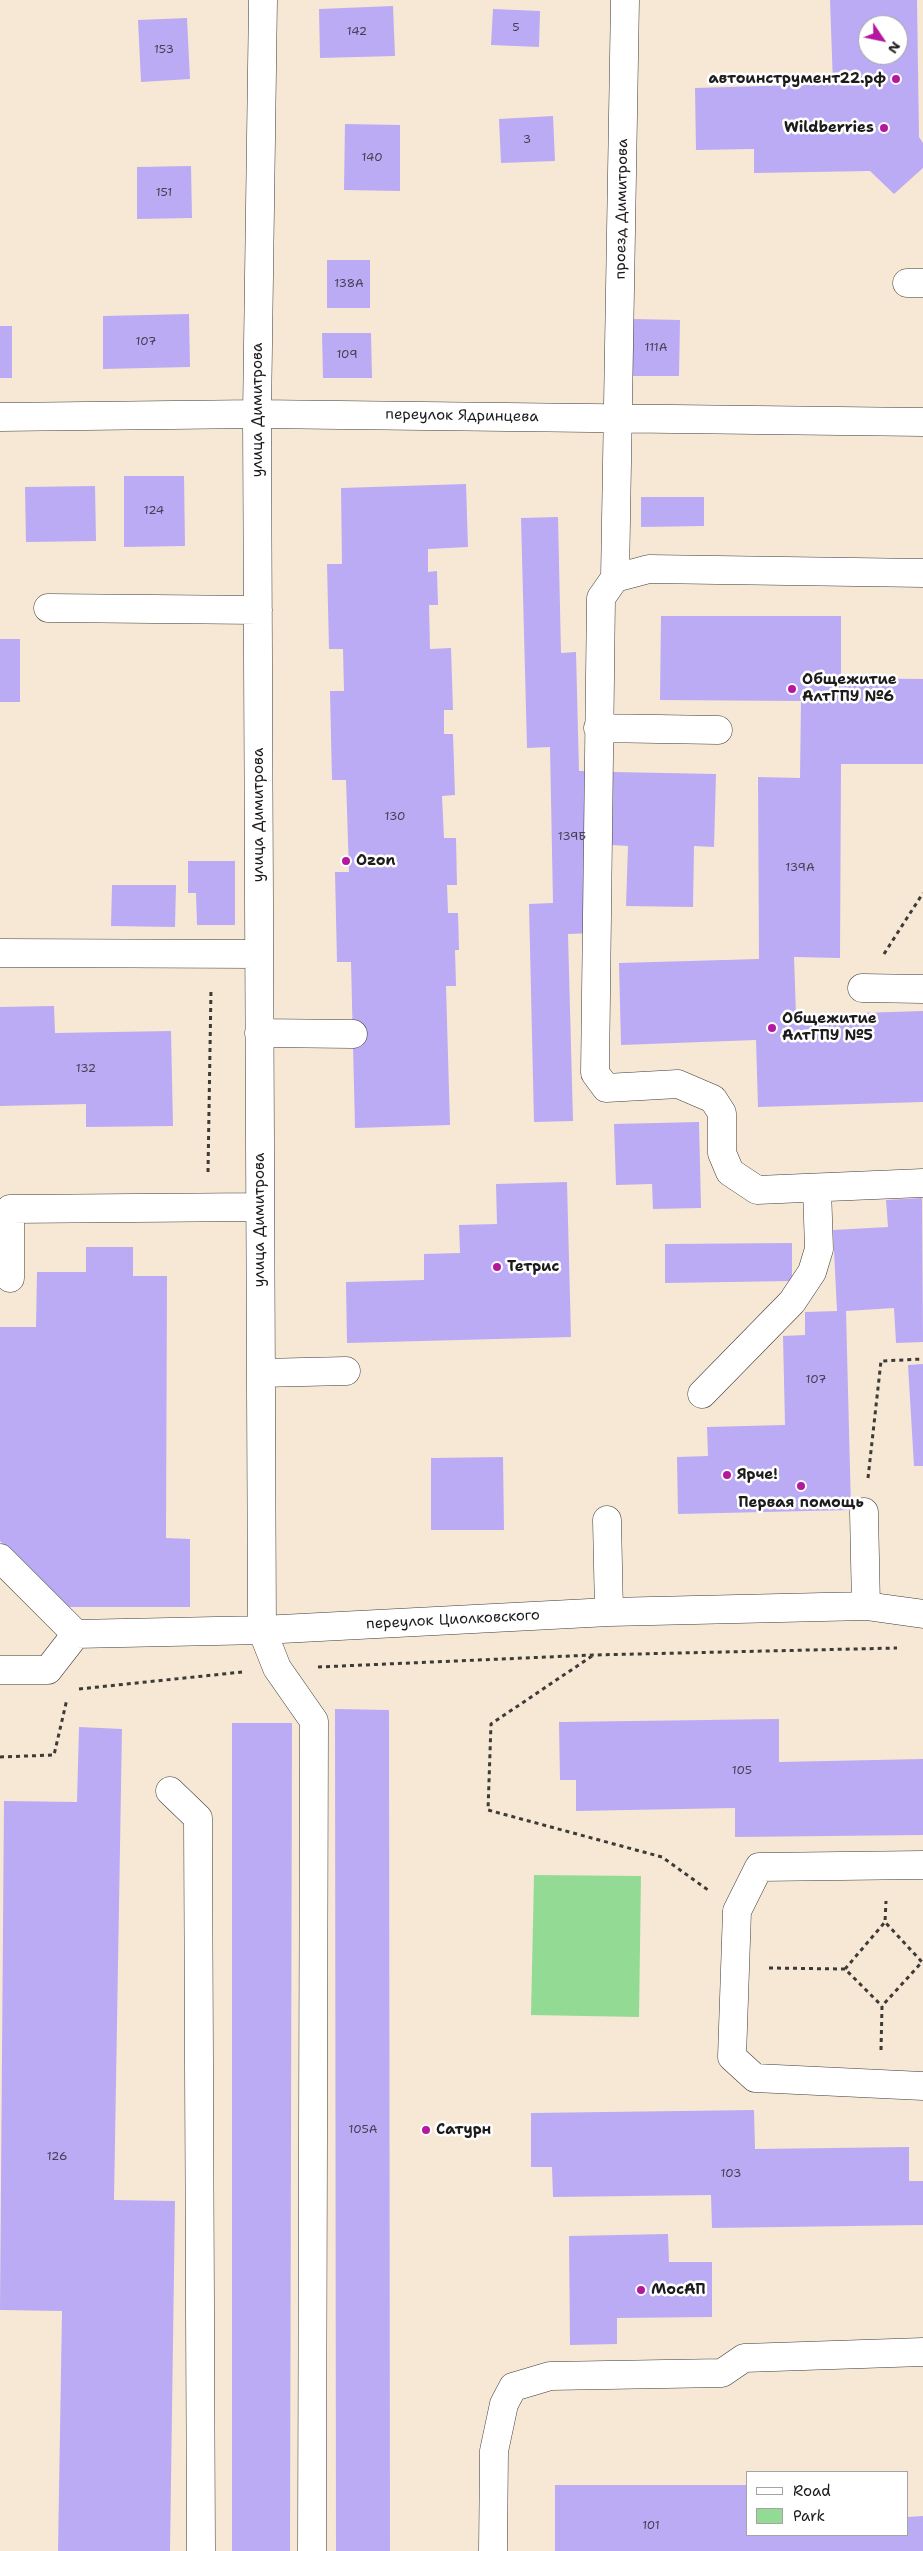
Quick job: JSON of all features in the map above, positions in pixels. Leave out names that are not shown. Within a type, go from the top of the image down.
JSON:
[{"type":"street","name":"улица Димитрова","points":[[262,1630],[257,414],[263,0]]},
{"type":"street","name":"проезд Димитрова","points":[[616,578],[625,0]]},
{"type":"street","name":"переулок Ядринцева","points":[[0,417],[257,414],[923,422]]},
{"type":"street","points":[[923,573],[649,569],[616,578],[601,598],[595,1073],[606,1088],[678,1084],[713,1099],[722,1113],[722,1153],[730,1172],[757,1190],[923,1183]]},
{"type":"street","points":[[48,608],[258,610]]},
{"type":"street","points":[[598,728],[718,730]]},
{"type":"street","points":[[0,953],[259,954]]},
{"type":"street","points":[[862,988],[923,989]]},
{"type":"street","points":[[259,1033],[353,1034]]},
{"type":"street","points":[[702,1394],[792,1302],[812,1272],[819,1249],[817,1188]]},
{"type":"street","points":[[10,1278],[10,1209],[260,1207]]},
{"type":"street","points":[[261,1373],[346,1371]]},
{"type":"street","points":[[864,1512],[866,1606]]},
{"type":"street","points":[[607,1520],[609,1612]]},
{"type":"street","points":[[0,1558],[76,1634],[48,1670],[0,1670]]},
{"type":"street","name":"переулок Циолковского","points":[[76,1634],[262,1630],[609,1612],[866,1606],[923,1614]]},
{"type":"street","points":[[262,1630],[277,1668],[314,1721],[312,2551]]},
{"type":"street","points":[[170,1791],[198,1818],[201,2551]]},
{"type":"street","points":[[923,1865],[759,1867],[737,1910],[732,2057],[755,2078],[923,2086]]},
{"type":"street","points":[[493,2551],[494,2451],[504,2404],[513,2387],[550,2376],[722,2373],[744,2358],[923,2352]]},
{"type":"path","points":[[862,988],[923,893]]},
{"type":"path","points":[[208,1208],[212,982]]},
{"type":"path","points":[[864,1512],[881,1361],[923,1359]]},
{"type":"path","points":[[0,1757],[54,1755],[69,1690],[277,1668],[593,1656],[903,1648]]},
{"type":"path","points":[[593,1656],[491,1724],[488,1810],[662,1857],[737,1910]]},
{"type":"path","points":[[845,1969],[885,1922],[887,1865]]},
{"type":"path","points":[[880,2084],[882,2006],[922,1962],[885,1922]]},
{"type":"path","points":[[735,1968],[845,1969],[882,2006]]},
{"type":"green space","points":[[534,1875],[641,1876],[639,2017],[531,2015]]},
{"type":"building","points":[[830,0],[917,0],[919,137],[923,143],[923,168],[894,194],[870,171],[754,173],[754,149],[696,150],[695,88],[833,84]]},
{"type":"building","points":[[393,6],[395,56],[320,58],[319,9]]},
{"type":"building","points":[[493,9],[540,11],[539,47],[491,45]]},
{"type":"building","points":[[187,18],[190,79],[141,82],[138,20]]},
{"type":"building","points":[[553,116],[555,161],[501,163],[499,119]]},
{"type":"building","points":[[345,124],[400,125],[400,191],[344,190]]},
{"type":"building","points":[[191,166],[192,218],[137,219],[137,167]]},
{"type":"building","points":[[327,260],[370,260],[370,308],[327,308]]},
{"type":"building","points":[[189,314],[190,367],[103,369],[103,316]]},
{"type":"building","points":[[633,319],[680,320],[679,376],[632,376]]},
{"type":"building","points":[[0,326],[12,326],[12,378],[0,378]]},
{"type":"building","points":[[322,333],[371,333],[372,378],[323,378]]},
{"type":"building","points":[[124,476],[184,476],[185,546],[124,547]]},
{"type":"building","points":[[466,484],[468,547],[428,549],[428,572],[437,571],[438,605],[429,605],[430,649],[451,648],[453,710],[444,710],[444,734],[453,734],[455,795],[442,796],[444,838],[456,838],[457,885],[447,885],[448,913],[458,913],[459,950],[455,950],[456,986],[446,986],[450,1125],[355,1128],[351,962],[337,962],[335,872],[349,872],[346,780],[332,780],[330,691],[344,691],[343,649],[329,649],[327,564],[342,564],[341,488]]},
{"type":"building","points":[[95,486],[96,541],[26,542],[25,487]]},
{"type":"building","points":[[641,497],[704,497],[704,526],[641,527]]},
{"type":"building","points":[[558,517],[561,653],[576,652],[579,771],[591,771],[595,933],[568,934],[573,1121],[534,1122],[529,904],[553,903],[550,747],[527,748],[521,518]]},
{"type":"building","points":[[661,616],[841,616],[841,678],[923,679],[923,764],[841,764],[840,958],[794,957],[796,1015],[923,1011],[923,1102],[758,1107],[756,1040],[621,1045],[619,963],[759,959],[758,777],[800,778],[801,701],[660,700]]},
{"type":"building","points":[[0,639],[20,639],[20,702],[0,702]]},
{"type":"building","points":[[613,772],[716,774],[714,847],[694,846],[693,907],[626,906],[628,846],[612,845]]},
{"type":"building","points":[[188,861],[235,861],[235,925],[197,925],[196,893],[188,893]]},
{"type":"building","points":[[112,885],[176,885],[175,927],[111,926]]},
{"type":"building","points":[[54,1006],[55,1033],[171,1031],[173,1126],[86,1127],[86,1104],[0,1106],[0,1007]]},
{"type":"building","points":[[699,1122],[701,1208],[653,1209],[652,1184],[616,1185],[614,1124]]},
{"type":"building","name":"Тетрис","points":[[567,1182],[571,1337],[347,1343],[346,1282],[424,1280],[424,1254],[460,1253],[459,1225],[497,1224],[496,1184]]},
{"type":"building","points":[[922,1198],[923,1342],[896,1343],[894,1308],[846,1311],[851,1510],[678,1514],[677,1457],[708,1456],[707,1427],[785,1425],[783,1336],[805,1335],[805,1312],[837,1311],[833,1230],[888,1227],[886,1200]]},
{"type":"building","points":[[792,1243],[792,1281],[665,1283],[665,1244]]},
{"type":"building","points":[[86,1247],[133,1247],[133,1276],[167,1276],[166,1538],[190,1539],[190,1607],[63,1607],[0,1541],[0,1327],[36,1327],[37,1272],[86,1272]]},
{"type":"building","points":[[923,1364],[923,1466],[914,1466],[908,1365]]},
{"type":"building","points":[[503,1457],[504,1530],[431,1530],[431,1458]]},
{"type":"building","points":[[335,1709],[389,1710],[390,2551],[336,2551]]},
{"type":"building","points":[[779,1719],[779,1762],[923,1759],[923,1835],[735,1837],[735,1808],[576,1811],[576,1780],[560,1780],[559,1722]]},
{"type":"building","points":[[232,1723],[292,1723],[290,2551],[232,2551]]},
{"type":"building","points":[[79,1727],[122,1729],[114,2200],[175,2201],[170,2551],[58,2551],[62,2311],[0,2310],[4,1801],[77,1802]]},
{"type":"building","points":[[754,2110],[755,2149],[909,2147],[909,2181],[923,2181],[923,2225],[712,2228],[711,2195],[553,2197],[552,2167],[531,2167],[531,2113]]},
{"type":"building","name":"МосАП","points":[[668,2234],[669,2262],[712,2262],[712,2317],[617,2318],[617,2344],[570,2345],[569,2236]]},
{"type":"building","points":[[555,2485],[746,2485],[746,2536],[908,2536],[908,2517],[923,2516],[923,2551],[555,2551]]},
{"type":"place","name":"автоинструмент22.рф","points":[[896,79]]},
{"type":"place","name":"Wildberries","points":[[884,128]]},
{"type":"place","name":"Общежитие АлтГПУ №6","points":[[792,689]]},
{"type":"place","name":"Ozon","points":[[346,861]]},
{"type":"place","name":"Общежитие АлтГПУ №5","points":[[772,1028]]},
{"type":"place","name":"Тетрис","points":[[497,1267]]},
{"type":"place","name":"Ярче!","points":[[727,1475]]},
{"type":"place","name":"Первая помощь","points":[[801,1486]]},
{"type":"place","name":"Сатурн","points":[[426,2130]]},
{"type":"place","name":"МосАП","points":[[641,2290]]}]
